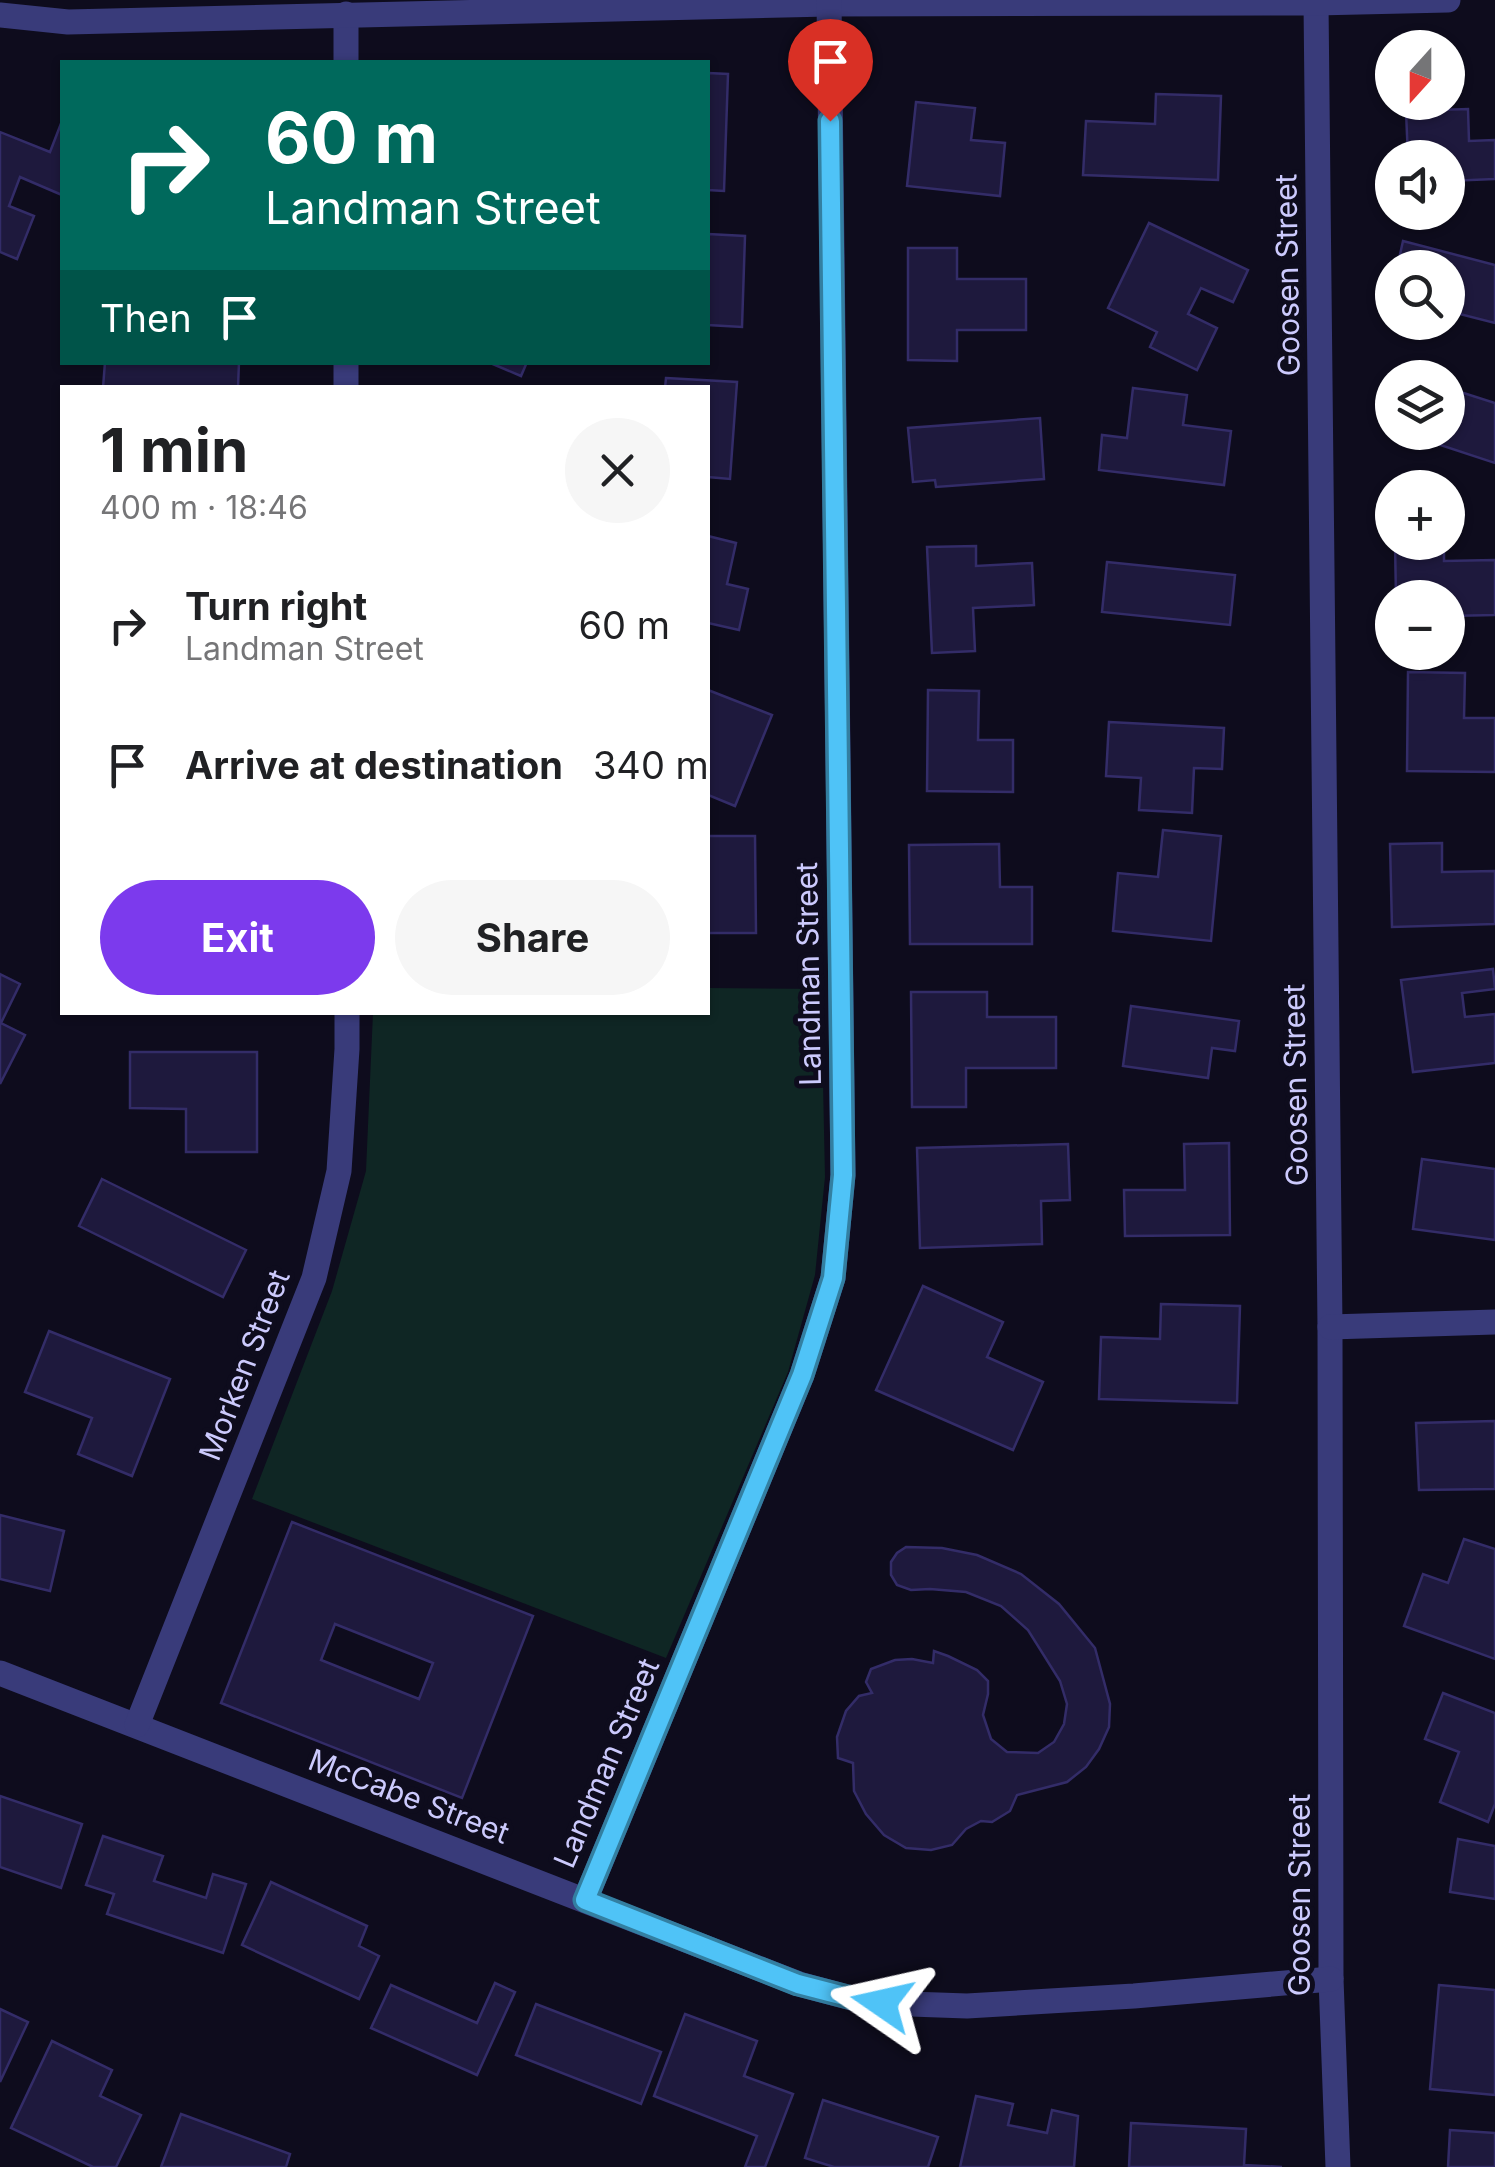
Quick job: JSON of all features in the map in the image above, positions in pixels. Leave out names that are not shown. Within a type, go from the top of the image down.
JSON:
[{"type":"street","points":[[0,15],[68,22],[829,2],[1448,0]]},
{"type":"street","name":"Landman Street","points":[[585,1900],[802,1375],[833,1278],[843,1175],[829,2]]},
{"type":"street","name":"Goosen Street","points":[[1316,3],[1330,1327],[1331,1979],[1338,2167]]},
{"type":"street","points":[[346,14],[346,60]]},
{"type":"street","name":"Morken Street","points":[[137,1725],[314,1278],[339,1171],[347,1015]]},
{"type":"street","points":[[1330,1327],[1495,1322]]},
{"type":"street","name":"McCabe Street","points":[[0,1673],[798,1984],[852,1998],[930,2006],[985,2005],[1331,1979]]},
{"type":"green space","points":[[710,988],[821,989],[825,1177],[815,1275],[788,1372],[666,1658],[252,1499],[332,1291],[366,1171],[373,1015],[710,1015]]},
{"type":"building","points":[[710,73],[728,74],[724,191],[710,190]]},
{"type":"building","points":[[1156,94],[1221,96],[1218,180],[1083,175],[1086,121],[1155,124]]},
{"type":"building","points":[[916,102],[975,108],[971,140],[1005,143],[1000,196],[907,186]]},
{"type":"building","points":[[1465,109],[1469,141],[1495,140],[1495,179],[1465,180],[1465,140],[1407,140],[1406,120],[1465,120]]},
{"type":"building","points":[[60,126],[60,194],[20,177],[9,206],[34,216],[17,259],[0,252],[0,132],[50,152]]},
{"type":"building","points":[[1149,223],[1248,270],[1233,302],[1201,288],[1188,314],[1217,328],[1197,370],[1150,347],[1157,332],[1108,308]]},
{"type":"building","points":[[710,234],[745,236],[742,327],[710,325]]},
{"type":"building","points":[[1403,241],[1438,250],[1401,250]]},
{"type":"building","points":[[908,248],[957,248],[957,279],[1026,279],[1026,330],[957,330],[957,361],[908,360]]},
{"type":"building","points":[[1465,257],[1495,265],[1495,323],[1465,315]]},
{"type":"building","points":[[105,365],[239,365],[238,385],[103,385]]},
{"type":"building","points":[[495,365],[526,365],[521,376]]},
{"type":"building","points":[[666,378],[737,382],[730,479],[710,477],[710,385],[665,385]]},
{"type":"building","points":[[1133,388],[1187,395],[1183,425],[1231,431],[1224,485],[1099,470],[1102,435],[1127,438]]},
{"type":"building","points":[[1465,393],[1495,403],[1495,463],[1456,450],[1465,450]]},
{"type":"building","points":[[1040,418],[1044,479],[936,487],[935,480],[913,482],[908,428]]},
{"type":"building","points":[[710,536],[736,543],[727,584],[748,589],[739,630],[710,623]]},
{"type":"building","points":[[976,546],[976,566],[1032,563],[1034,605],[973,608],[975,651],[932,653],[927,547]]},
{"type":"building","points":[[1395,560],[1495,560],[1495,615],[1465,616],[1465,580],[1396,580]]},
{"type":"building","points":[[1107,562],[1235,575],[1230,625],[1102,612]]},
{"type":"building","points":[[1408,672],[1465,673],[1464,718],[1495,718],[1495,772],[1407,771]]},
{"type":"building","points":[[928,690],[979,691],[978,740],[1013,740],[1013,792],[927,791]]},
{"type":"building","points":[[710,691],[772,715],[735,806],[710,796]]},
{"type":"building","points":[[1109,722],[1224,728],[1222,769],[1194,768],[1192,813],[1139,810],[1141,778],[1106,776]]},
{"type":"building","points":[[1163,830],[1221,836],[1211,941],[1113,931],[1118,873],[1158,877]]},
{"type":"building","points":[[710,836],[755,836],[756,933],[710,933]]},
{"type":"building","points":[[1442,843],[1442,872],[1495,871],[1495,924],[1392,927],[1390,844]]},
{"type":"building","points":[[999,844],[1000,887],[1032,887],[1032,944],[910,944],[909,845]]},
{"type":"building","points":[[1493,969],[1495,989],[1462,993],[1465,1017],[1495,1014],[1495,1063],[1413,1072],[1401,980]]},
{"type":"building","points":[[0,974],[20,984],[1,1023],[25,1035],[0,1084]]},
{"type":"building","points":[[911,992],[987,992],[987,1017],[1056,1017],[1056,1068],[966,1068],[966,1107],[912,1107]]},
{"type":"building","points":[[1131,1006],[1239,1021],[1235,1051],[1212,1048],[1208,1078],[1123,1066]]},
{"type":"building","points":[[130,1052],[257,1052],[257,1152],[186,1152],[186,1109],[130,1108]]},
{"type":"building","points":[[1229,1143],[1230,1235],[1125,1236],[1124,1190],[1185,1190],[1184,1144]]},
{"type":"building","points":[[1068,1144],[1070,1200],[1041,1201],[1042,1244],[920,1248],[917,1148]]},
{"type":"building","points":[[1422,1159],[1495,1169],[1495,1240],[1413,1229]]},
{"type":"building","points":[[102,1179],[246,1250],[223,1297],[79,1226]]},
{"type":"building","points":[[923,1286],[1003,1322],[987,1357],[1043,1382],[1013,1450],[876,1390]]},
{"type":"building","points":[[1161,1304],[1240,1306],[1237,1403],[1099,1399],[1101,1337],[1160,1339]]},
{"type":"building","points":[[49,1331],[170,1379],[132,1476],[78,1454],[92,1418],[25,1392]]},
{"type":"building","points":[[1495,1421],[1495,1489],[1419,1490],[1416,1423]]},
{"type":"building","points":[[0,1515],[64,1531],[50,1591],[0,1579]]},
{"type":"building","points":[[292,1522],[533,1616],[462,1798],[221,1703]],"holes":[[[335,1624],[433,1663],[419,1699],[321,1660]]]},
{"type":"building","points":[[1464,1539],[1495,1549],[1495,1659],[1404,1626],[1423,1574],[1448,1583]]},
{"type":"building","points":[[906,1547],[942,1548],[977,1555],[1021,1574],[1059,1604],[1095,1648],[1110,1704],[1109,1727],[1086,1767],[1067,1782],[1017,1795],[1010,1811],[992,1822],[981,1821],[966,1829],[952,1845],[931,1850],[906,1848],[884,1835],[866,1814],[854,1791],[853,1763],[838,1758],[837,1737],[846,1711],[859,1696],[872,1693],[866,1682],[871,1669],[895,1660],[933,1663],[934,1651],[977,1670],[988,1681],[983,1715],[991,1739],[1007,1752],[1038,1753],[1054,1742],[1064,1724],[1067,1704],[1060,1681],[1028,1630],[1001,1606],[966,1592],[911,1590],[897,1585],[891,1575],[891,1562]]},
{"type":"building","points":[[1443,1693],[1495,1713],[1495,1804],[1488,1822],[1440,1802],[1459,1752],[1425,1739]]},
{"type":"building","points":[[0,1796],[82,1824],[61,1888],[0,1867]]},
{"type":"building","points":[[103,1836],[163,1856],[154,1881],[206,1898],[213,1874],[246,1884],[223,1953],[107,1914],[114,1894],[86,1885]]},
{"type":"building","points":[[1458,1839],[1495,1846],[1495,1899],[1450,1892]]},
{"type":"building","points":[[271,1882],[367,1926],[359,1946],[379,1956],[359,1999],[242,1945]]},
{"type":"building","points":[[495,1983],[515,1992],[477,2075],[371,2028],[391,1985],[477,2023]]},
{"type":"building","points":[[1439,1985],[1495,1990],[1495,2095],[1430,2089]]},
{"type":"building","points":[[536,2004],[661,2052],[641,2104],[516,2055]]},
{"type":"building","points":[[0,2009],[28,2022],[0,2082]]},
{"type":"building","points":[[685,2014],[757,2041],[744,2076],[793,2094],[765,2167],[745,2167],[757,2136],[654,2096]]},
{"type":"building","points":[[52,2041],[112,2070],[100,2096],[141,2115],[116,2167],[93,2167],[11,2128]]},
{"type":"building","points":[[976,2096],[1013,2104],[1008,2125],[1047,2133],[1052,2110],[1078,2116],[1074,2167],[960,2167]]},
{"type":"building","points":[[823,2100],[938,2137],[928,2167],[834,2167],[805,2158]]},
{"type":"building","points":[[181,2114],[290,2154],[286,2167],[161,2167]]},
{"type":"building","points":[[1131,2123],[1246,2129],[1244,2165],[1282,2167],[1129,2167]]},
{"type":"building","points":[[1450,2130],[1495,2133],[1495,2167],[1448,2167]]},
{"type":"route","points":[[830,121],[843,1175],[833,1278],[802,1375],[585,1900],[798,1984],[882,2003]]}]
